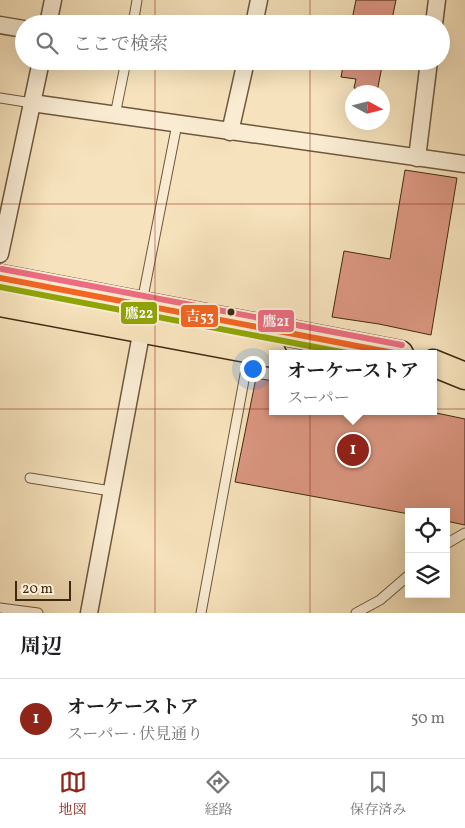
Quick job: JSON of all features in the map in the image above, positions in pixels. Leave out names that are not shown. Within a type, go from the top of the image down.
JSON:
[{"type":"main road","points":[[0,278],[261,352]]},
{"type":"main road","points":[[0,303],[141,317],[372,350]]},
{"type":"main road","points":[[437,365],[465,377]]},
{"type":"main road","points":[[437,378],[465,377]]},
{"type":"street","points":[[50,15],[52,0]]},
{"type":"street","points":[[256,15],[260,0]]},
{"type":"street","points":[[435,15],[437,0]]},
{"type":"street","points":[[0,25],[15,28]]},
{"type":"street","points":[[0,254],[39,70]]},
{"type":"street","points":[[230,132],[244,70]]},
{"type":"street","points":[[417,158],[428,70]]},
{"type":"street","points":[[32,103],[465,164]]},
{"type":"street","points":[[90,613],[141,317]]},
{"type":"lane","points":[[134,15],[137,0]]},
{"type":"lane","points":[[115,115],[124,70]]},
{"type":"lane","points":[[0,98],[32,103]]},
{"type":"lane","points":[[141,317],[177,124]]},
{"type":"lane","points":[[201,613],[261,352]]},
{"type":"lane","points":[[30,478],[111,491]]},
{"type":"lane","points":[[450,542],[465,533]]},
{"type":"lane","points":[[356,613],[380,600],[405,578]]},
{"type":"lane","points":[[0,608],[38,613]]},
{"type":"building","points":[[356,0],[396,0],[393,15],[353,15]]},
{"type":"building","points":[[342,70],[381,70],[378,85],[355,85],[356,79],[341,77]]},
{"type":"building","points":[[405,170],[457,178],[431,335],[379,324],[332,317],[344,251],[390,259]]},
{"type":"building","points":[[256,378],[269,380],[269,415],[437,415],[437,413],[465,419],[465,525],[450,522],[450,508],[405,508],[405,513],[235,482]]},
{"type":"transit line","name":"鷹21","points":[[2,269],[402,345]]},
{"type":"transit line","name":"吉53","points":[[0,278],[378,350]]},
{"type":"transit line","name":"鷹22","points":[[0,287],[331,350]]},
{"type":"place","name":"オーケーストア","points":[[353,450]]}]
